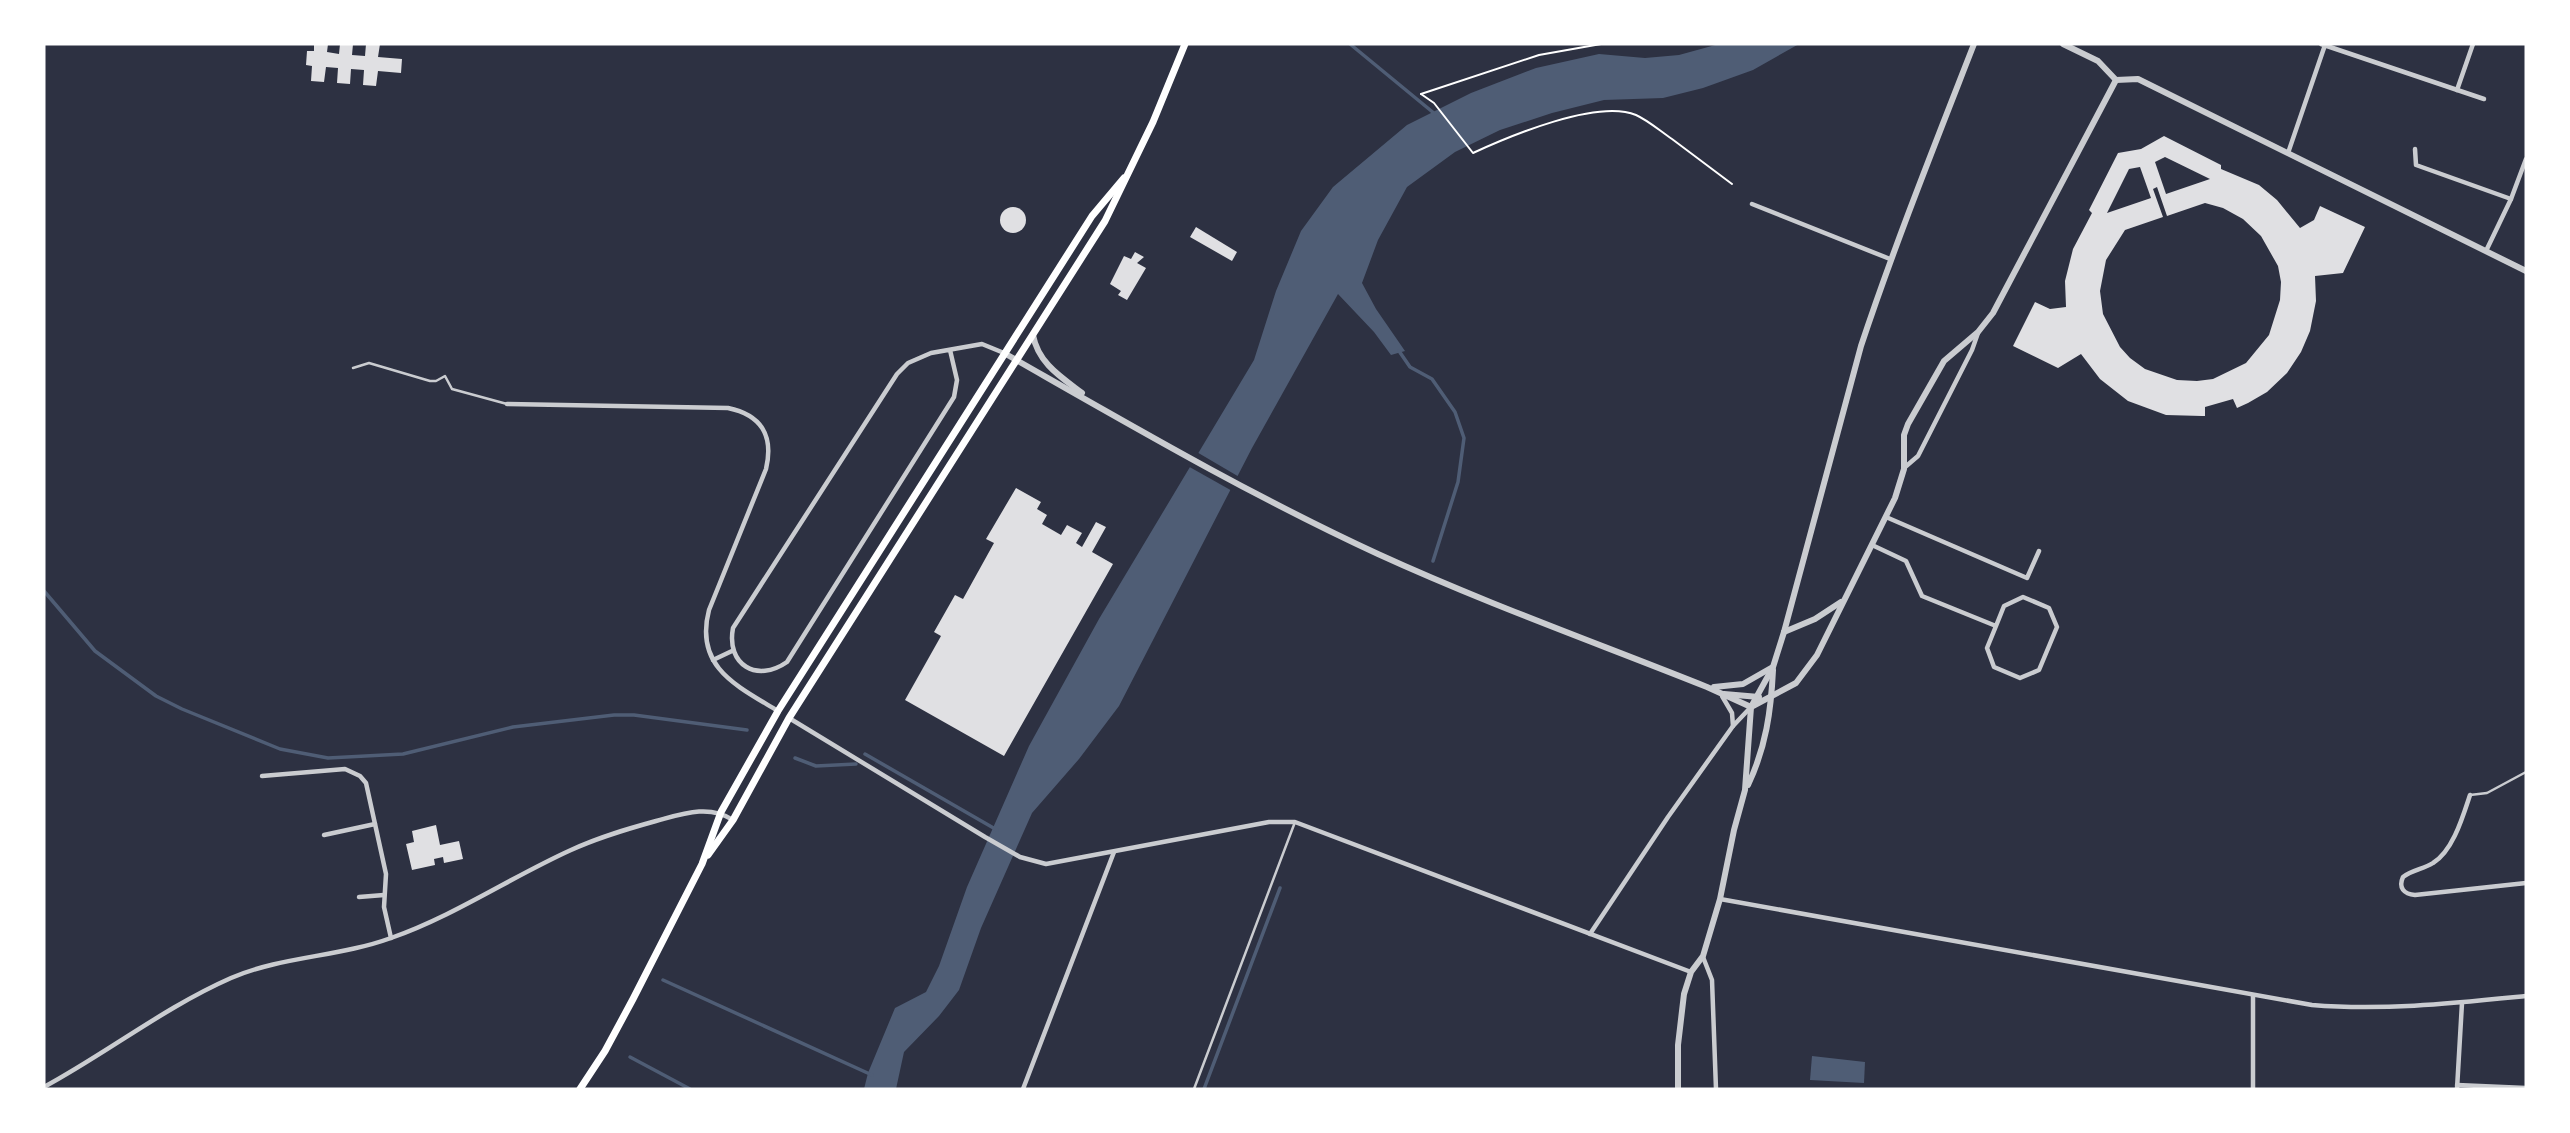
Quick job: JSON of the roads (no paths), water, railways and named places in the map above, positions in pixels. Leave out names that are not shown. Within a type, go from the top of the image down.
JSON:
[{"type":"main road","points":[[702,864],[733,820],[789,718],[1105,221],[1153,122],[1185,44]]},
{"type":"main road","points":[[580,1089],[606,1051],[702,864],[721,812],[778,711],[1092,216],[1124,178]]},
{"type":"street","points":[[1590,934],[1668,817],[1733,726],[1751,707],[1773,667],[1861,346],[1890,259],[1974,44]]},
{"type":"street","points":[[2063,44],[2098,61],[2116,80],[2138,79],[2526,271]]},
{"type":"street","points":[[2288,153],[2324,44],[2484,99]]},
{"type":"street","points":[[2458,90],[2473,44]]},
{"type":"street","points":[[950,350],[957,380],[954,397],[787,662],[778,668],[757,671],[742,665],[732,651],[730,640],[733,628],[897,374],[918,357],[950,350],[982,344],[1017,360],[1254,493],[1378,554],[1751,707],[1796,683],[1809,669],[1895,499],[1903,469],[1904,435],[1913,414],[1944,361],[1978,332],[1993,313],[2116,80]]},
{"type":"street","points":[[2415,149],[2416,165],[2511,199]]},
{"type":"street","points":[[2486,251],[2511,199],[2526,159]]},
{"type":"street","points":[[1752,204],[1890,259]]},
{"type":"street","points":[[1903,469],[1918,456],[1972,350],[1978,332]]},
{"type":"street","points":[[1033,335],[1038,353],[1048,366],[1097,405]]},
{"type":"street","points":[[507,404],[728,408],[742,411],[759,424],[765,433],[769,456],[709,610],[705,634],[713,660],[729,681],[1020,857],[1046,864],[1269,822],[1296,822],[1691,972]]},
{"type":"street","points":[[1886,517],[2027,578],[2039,551]]},
{"type":"street","points":[[1872,545],[1906,561],[1922,596],[1996,626]]},
{"type":"street","points":[[2024,597],[2049,608],[2057,627],[2039,670],[2020,678],[1994,667],[1987,648],[1996,626],[2004,606],[2024,597]]},
{"type":"street","points":[[1784,632],[1815,619],[1844,600]]},
{"type":"street","points":[[713,660],[732,651]]},
{"type":"street","points":[[1707,687],[1743,684],[1773,667]]},
{"type":"street","points":[[1678,1089],[1680,1016],[1691,972],[1703,956],[1720,900],[1745,790],[1766,741],[1773,667]]},
{"type":"street","points":[[1719,693],[1771,698]]},
{"type":"street","points":[[1719,693],[1729,705],[1733,726]]},
{"type":"street","points":[[1745,790],[1751,707]]},
{"type":"street","points":[[262,776],[335,768],[354,772],[366,783],[386,874],[384,895],[391,938]]},
{"type":"street","points":[[2470,794],[2463,814],[2440,858],[2431,865],[2403,877],[2400,883],[2402,890],[2406,894],[2415,895],[2526,883]]},
{"type":"street","points":[[44,1087],[188,1000],[233,977],[293,960],[361,947],[391,938],[424,925],[594,840],[680,815],[721,812],[733,820]]},
{"type":"street","points":[[324,835],[375,824]]},
{"type":"street","points":[[1023,1089],[1115,851]]},
{"type":"street","points":[[359,898],[384,895]]},
{"type":"street","points":[[1720,900],[2253,996],[2336,1007],[2462,1003],[2526,996]]},
{"type":"street","points":[[1703,956],[1712,980],[1716,1089]]},
{"type":"street","points":[[2253,996],[2253,1089]]},
{"type":"street","points":[[2462,1003],[2457,1087],[2526,1088]]},
{"type":"lane","points":[[353,368],[369,363],[430,381],[445,376],[452,389],[507,404]]},
{"type":"lane","points":[[2470,794],[2487,793],[2526,772]]},
{"type":"lane","points":[[1194,1089],[1296,822]]},
{"type":"water","points":[[1719,44],[1799,44],[1753,70],[1703,88],[1663,98],[1604,100],[1500,130],[1455,152],[1407,187],[1378,240],[1362,283],[1405,351],[1391,355],[1374,332],[1338,294],[1252,448],[1119,706],[1079,759],[1032,813],[981,928],[959,990],[939,1016],[904,1052],[896,1089],[864,1089],[895,1008],[926,992],[939,966],[967,887],[1029,746],[1099,619],[1254,360],[1276,291],[1301,231],[1333,187],[1407,125],[1471,93],[1536,68],[1599,54],[1645,58],[1679,55]]},
{"type":"water","points":[[1812,1056],[1865,1062],[1864,1083],[1810,1080]]},
{"type":"waterway","points":[[1350,44],[1435,114]]},
{"type":"waterway","points":[[1399,351],[1410,367],[1432,379],[1455,412],[1464,438],[1458,482],[1433,561]]},
{"type":"waterway","points":[[44,591],[95,651],[156,696],[280,749],[328,758],[403,754],[513,727],[614,715],[634,715],[747,730]]},
{"type":"waterway","points":[[865,754],[997,830]]},
{"type":"waterway","points":[[795,758],[816,766],[856,764]]},
{"type":"waterway","points":[[1204,1089],[1280,888]]},
{"type":"waterway","points":[[663,980],[872,1075]]},
{"type":"waterway","points":[[630,1057],[690,1089]]}]
